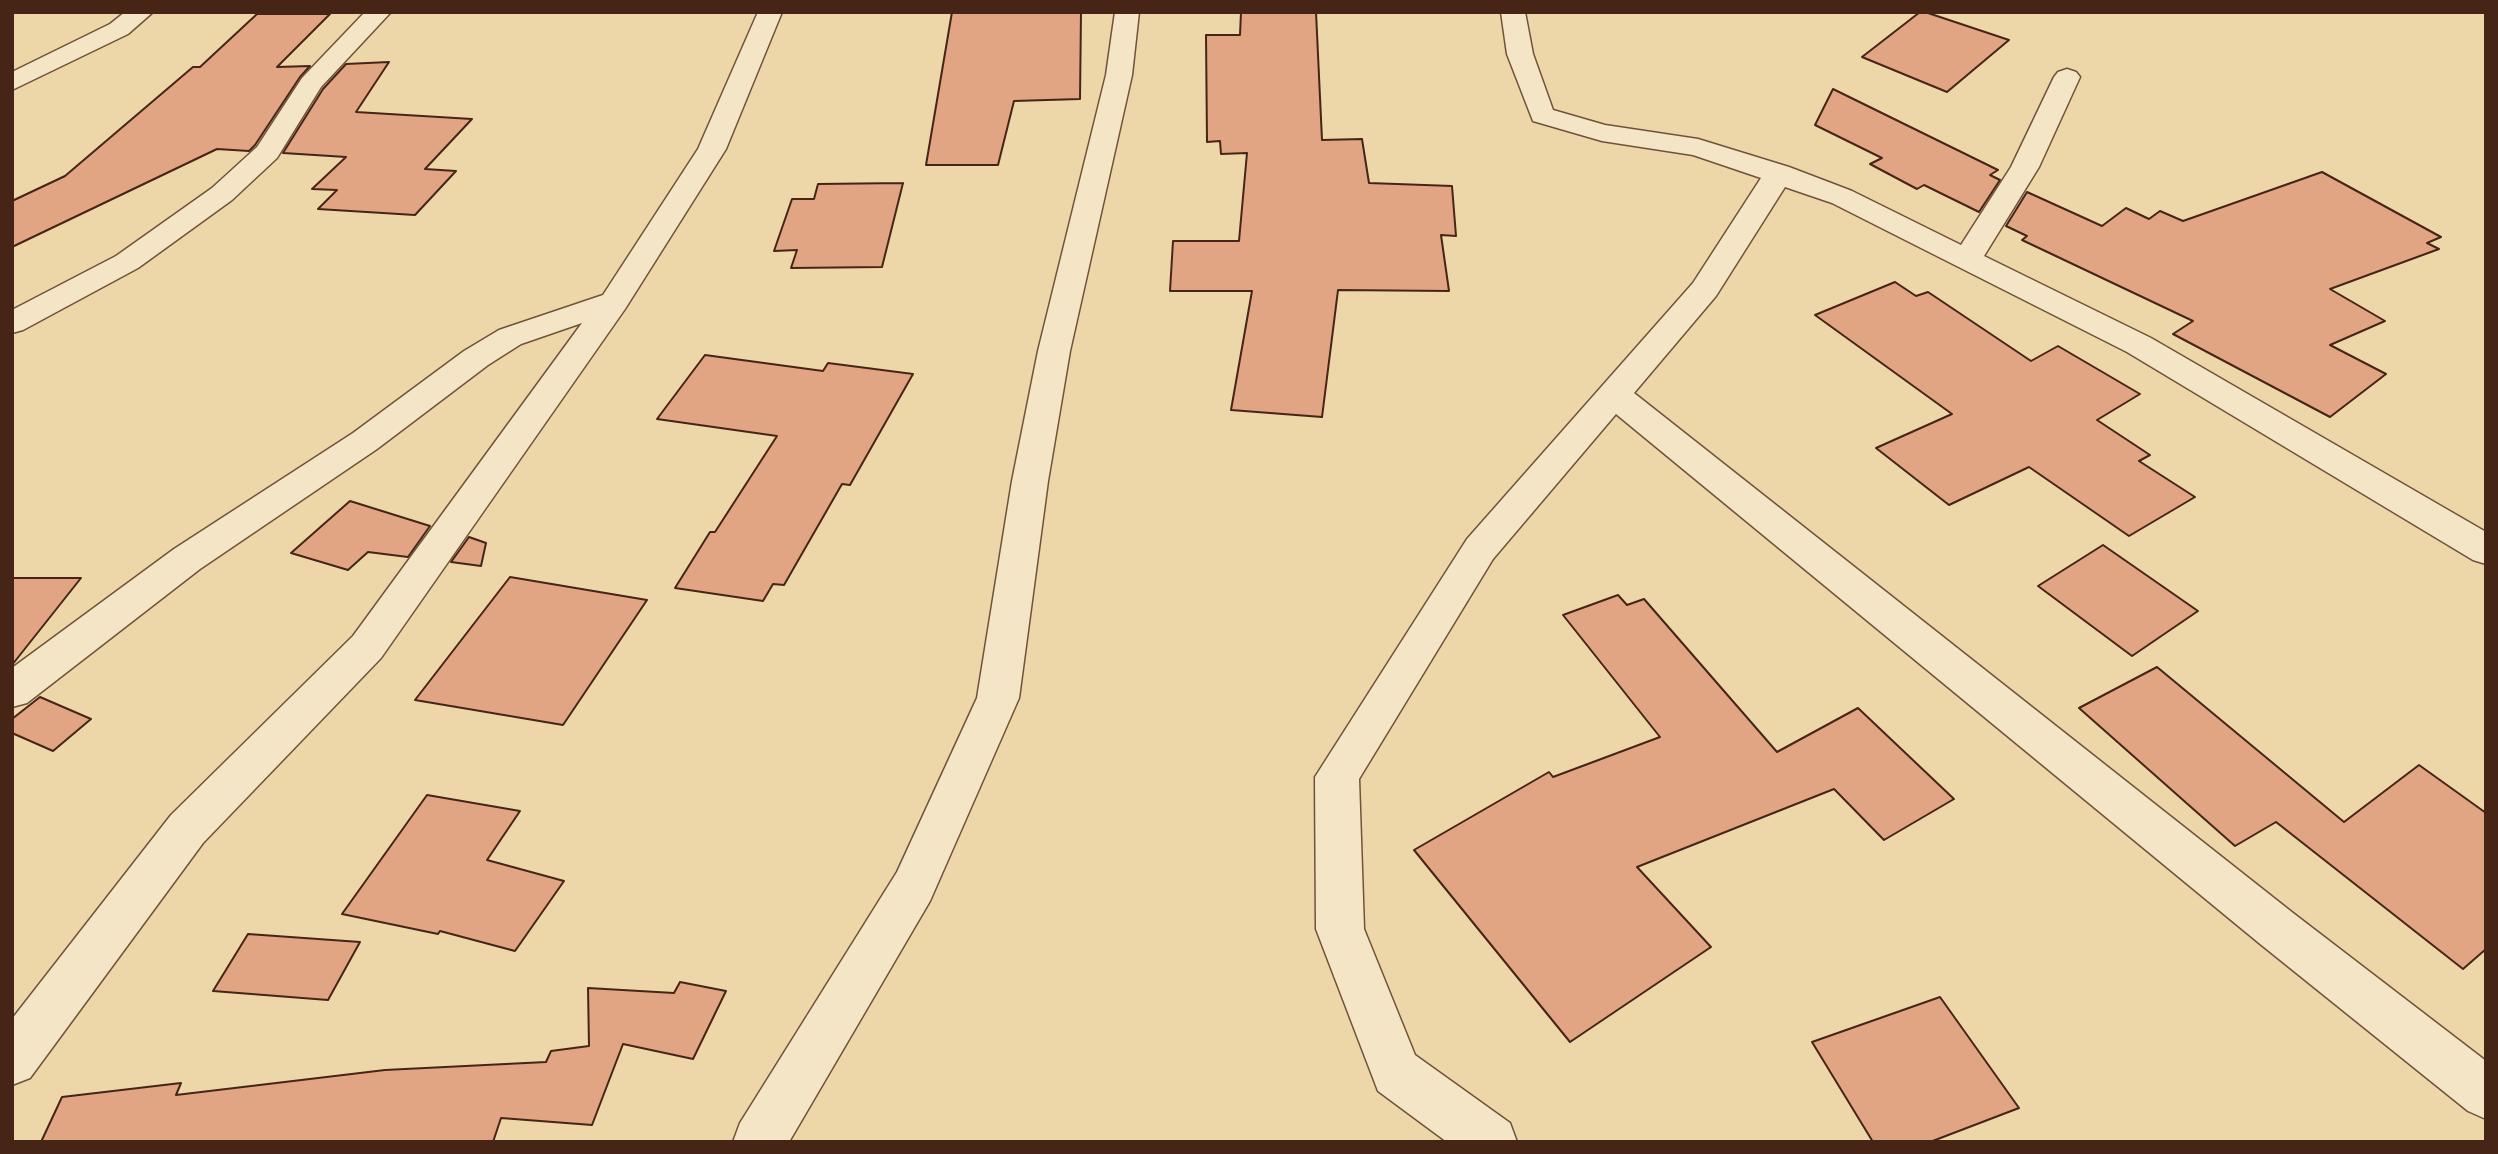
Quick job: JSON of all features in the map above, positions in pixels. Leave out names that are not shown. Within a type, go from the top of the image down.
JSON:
[{"type":"street","points":[[12,82],[119,29],[141,12]]},
{"type":"street","points":[[12,323],[127,262],[222,194],[267,152],[311,83],[379,12]]},
{"type":"street","points":[[12,1060],[187,829],[367,647],[614,302],[712,149],[770,12]]},
{"type":"street","points":[[759,1142],[914,887],[998,698],[1030,481],[1054,351],[1119,75],[1127,12]]},
{"type":"street","points":[[1513,12],[1520,54],[1542,115],[1602,133],[1698,147],[1842,197],[2139,345],[2486,550]]},
{"type":"street","points":[[1968,258],[2025,167],[2067,77]]},
{"type":"street","points":[[1491,1142],[1396,1073],[1340,929],[1337,777],[1480,549],[1705,289],[1779,173]]},
{"type":"street","points":[[12,691],[187,559],[365,441],[475,358],[510,338],[614,302]]},
{"type":"street","points":[[1614,394],[2266,920],[2486,1093]]},
{"type":"building","points":[[952,12],[1081,12],[1080,99],[1014,101],[998,165],[926,165]]},
{"type":"building","points":[[1241,12],[1316,12],[1322,140],[1362,139],[1369,183],[1452,186],[1456,236],[1441,235],[1449,291],[1338,290],[1322,417],[1231,410],[1252,291],[1170,291],[1173,241],[1239,241],[1247,153],[1221,154],[1220,141],[1207,142],[1206,35],[1240,35]]},
{"type":"building","points":[[1920,12],[2009,40],[1947,92],[1862,57]]},
{"type":"building","points":[[257,14],[330,14],[277,67],[310,66],[249,151],[217,149],[12,247],[12,201],[65,176],[193,67],[200,67]]},
{"type":"building","points":[[389,62],[356,112],[472,119],[425,169],[456,171],[415,215],[318,209],[337,190],[312,189],[346,157],[283,153],[323,89],[346,64]]},
{"type":"building","points":[[1833,89],[1998,170],[1990,175],[2000,180],[1979,212],[1924,185],[1917,189],[1870,164],[1882,158],[1815,125]]},
{"type":"building","points":[[2322,172],[2441,237],[2427,243],[2439,249],[2330,289],[2385,321],[2330,345],[2386,374],[2330,417],[2173,334],[2193,321],[2022,240],[2027,236],[2006,226],[2027,192],[2102,226],[2126,208],[2149,219],[2160,211],[2183,221]]},
{"type":"building","points":[[903,183],[882,267],[791,268],[797,250],[774,251],[792,199],[814,199],[818,184]]},
{"type":"building","points":[[1895,282],[1916,296],[1928,292],[2031,361],[2058,346],[2140,394],[2097,420],[2150,455],[2139,461],[2195,497],[2129,536],[2029,467],[1949,505],[1876,448],[1952,414],[1815,315]]},
{"type":"building","points":[[705,355],[823,371],[828,363],[913,374],[850,485],[842,484],[784,585],[773,584],[763,601],[675,588],[710,532],[715,532],[777,436],[657,419]]},
{"type":"building","points":[[350,501],[430,526],[408,557],[368,552],[348,570],[291,553]]},
{"type":"building","points":[[469,537],[486,543],[481,566],[451,562]]},
{"type":"building","points":[[2103,545],[2198,611],[2132,656],[2038,586]]},
{"type":"building","points":[[510,577],[647,600],[563,725],[415,700]]},
{"type":"building","points":[[12,578],[81,578],[12,665]]},
{"type":"building","points":[[1618,595],[1627,605],[1644,599],[1777,752],[1858,708],[1954,799],[1884,840],[1834,789],[1637,867],[1711,947],[1570,1042],[1414,850],[1549,772],[1553,777],[1660,737],[1563,615]]},
{"type":"building","points":[[2157,667],[2344,822],[2419,765],[2486,813],[2486,949],[2463,969],[2276,822],[2235,846],[2079,708]]},
{"type":"building","points":[[40,697],[91,719],[53,751],[12,733],[12,719]]},
{"type":"building","points":[[427,795],[520,811],[487,860],[564,881],[515,951],[440,931],[438,934],[342,914]]},
{"type":"building","points":[[248,934],[360,942],[328,1000],[213,991]]},
{"type":"building","points":[[680,982],[726,991],[693,1059],[623,1044],[592,1125],[501,1118],[493,1142],[41,1142],[62,1097],[181,1083],[176,1095],[385,1070],[546,1062],[551,1051],[589,1046],[588,988],[674,993]]},
{"type":"building","points":[[1940,997],[2019,1108],[1930,1142],[1873,1142],[1812,1042]]}]
